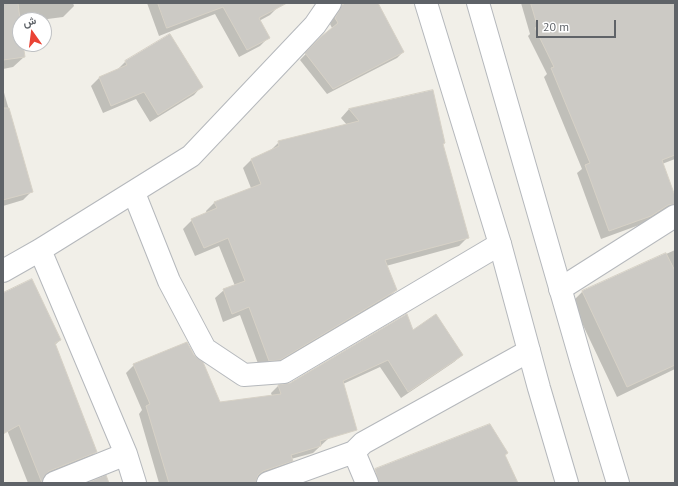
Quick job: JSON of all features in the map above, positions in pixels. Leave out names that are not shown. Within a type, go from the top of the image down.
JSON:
[{"type":"street","points":[[3,271],[134,193],[191,156],[315,24],[330,3]]},
{"type":"street","points":[[426,3],[500,244],[567,483]]},
{"type":"street","points":[[478,3],[560,289],[618,483]]},
{"type":"street","points":[[134,193],[169,281],[206,349],[244,375],[284,372],[500,244]]},
{"type":"street","points":[[560,289],[675,216]]},
{"type":"street","points":[[40,250],[126,454],[134,483]]},
{"type":"street","points":[[268,483],[354,452],[363,443],[529,351]]},
{"type":"street","points":[[354,452],[367,483]]},
{"type":"street","points":[[54,483],[126,454]]},
{"type":"building","points":[[3,3],[18,3],[19,12],[12,12],[12,52],[24,52],[25,57],[3,60]]},
{"type":"building","points":[[158,3],[287,3],[259,18],[270,38],[247,50],[223,7],[167,28]]},
{"type":"building","points":[[346,3],[378,3],[404,52],[333,89],[305,53],[338,23],[335,18],[342,5]]},
{"type":"building","points":[[531,3],[675,3],[675,155],[662,160],[675,196],[675,204],[668,205],[651,216],[609,231],[585,165],[590,163],[551,68],[554,67],[535,28],[537,26]]},
{"type":"building","points":[[170,34],[203,87],[158,115],[144,92],[111,106],[99,77],[127,65],[125,61]]},
{"type":"building","points":[[433,90],[445,143],[443,144],[469,238],[385,260],[397,290],[280,360],[269,361],[249,307],[232,314],[223,289],[245,281],[228,238],[204,248],[191,219],[217,208],[214,202],[261,184],[251,159],[279,146],[278,141],[359,121],[349,109]]},
{"type":"building","points":[[3,108],[9,108],[33,192],[3,200]]},
{"type":"building","points":[[666,253],[675,271],[675,365],[627,387],[582,291]]},
{"type":"building","points":[[32,279],[61,340],[55,343],[97,452],[49,471],[44,476],[42,483],[19,425],[3,434],[3,293]]},
{"type":"building","points":[[407,314],[413,330],[436,314],[463,355],[408,392],[388,360],[343,381],[357,430],[320,441],[321,446],[291,455],[293,461],[263,471],[258,475],[256,483],[169,483],[146,406],[150,404],[133,364],[187,342],[194,355],[203,362],[220,402],[281,394],[278,385],[290,383]]},
{"type":"building","points":[[490,424],[508,453],[505,455],[518,483],[379,483],[375,469]]},
{"type":"building","points":[[106,475],[109,483],[87,483]]}]
